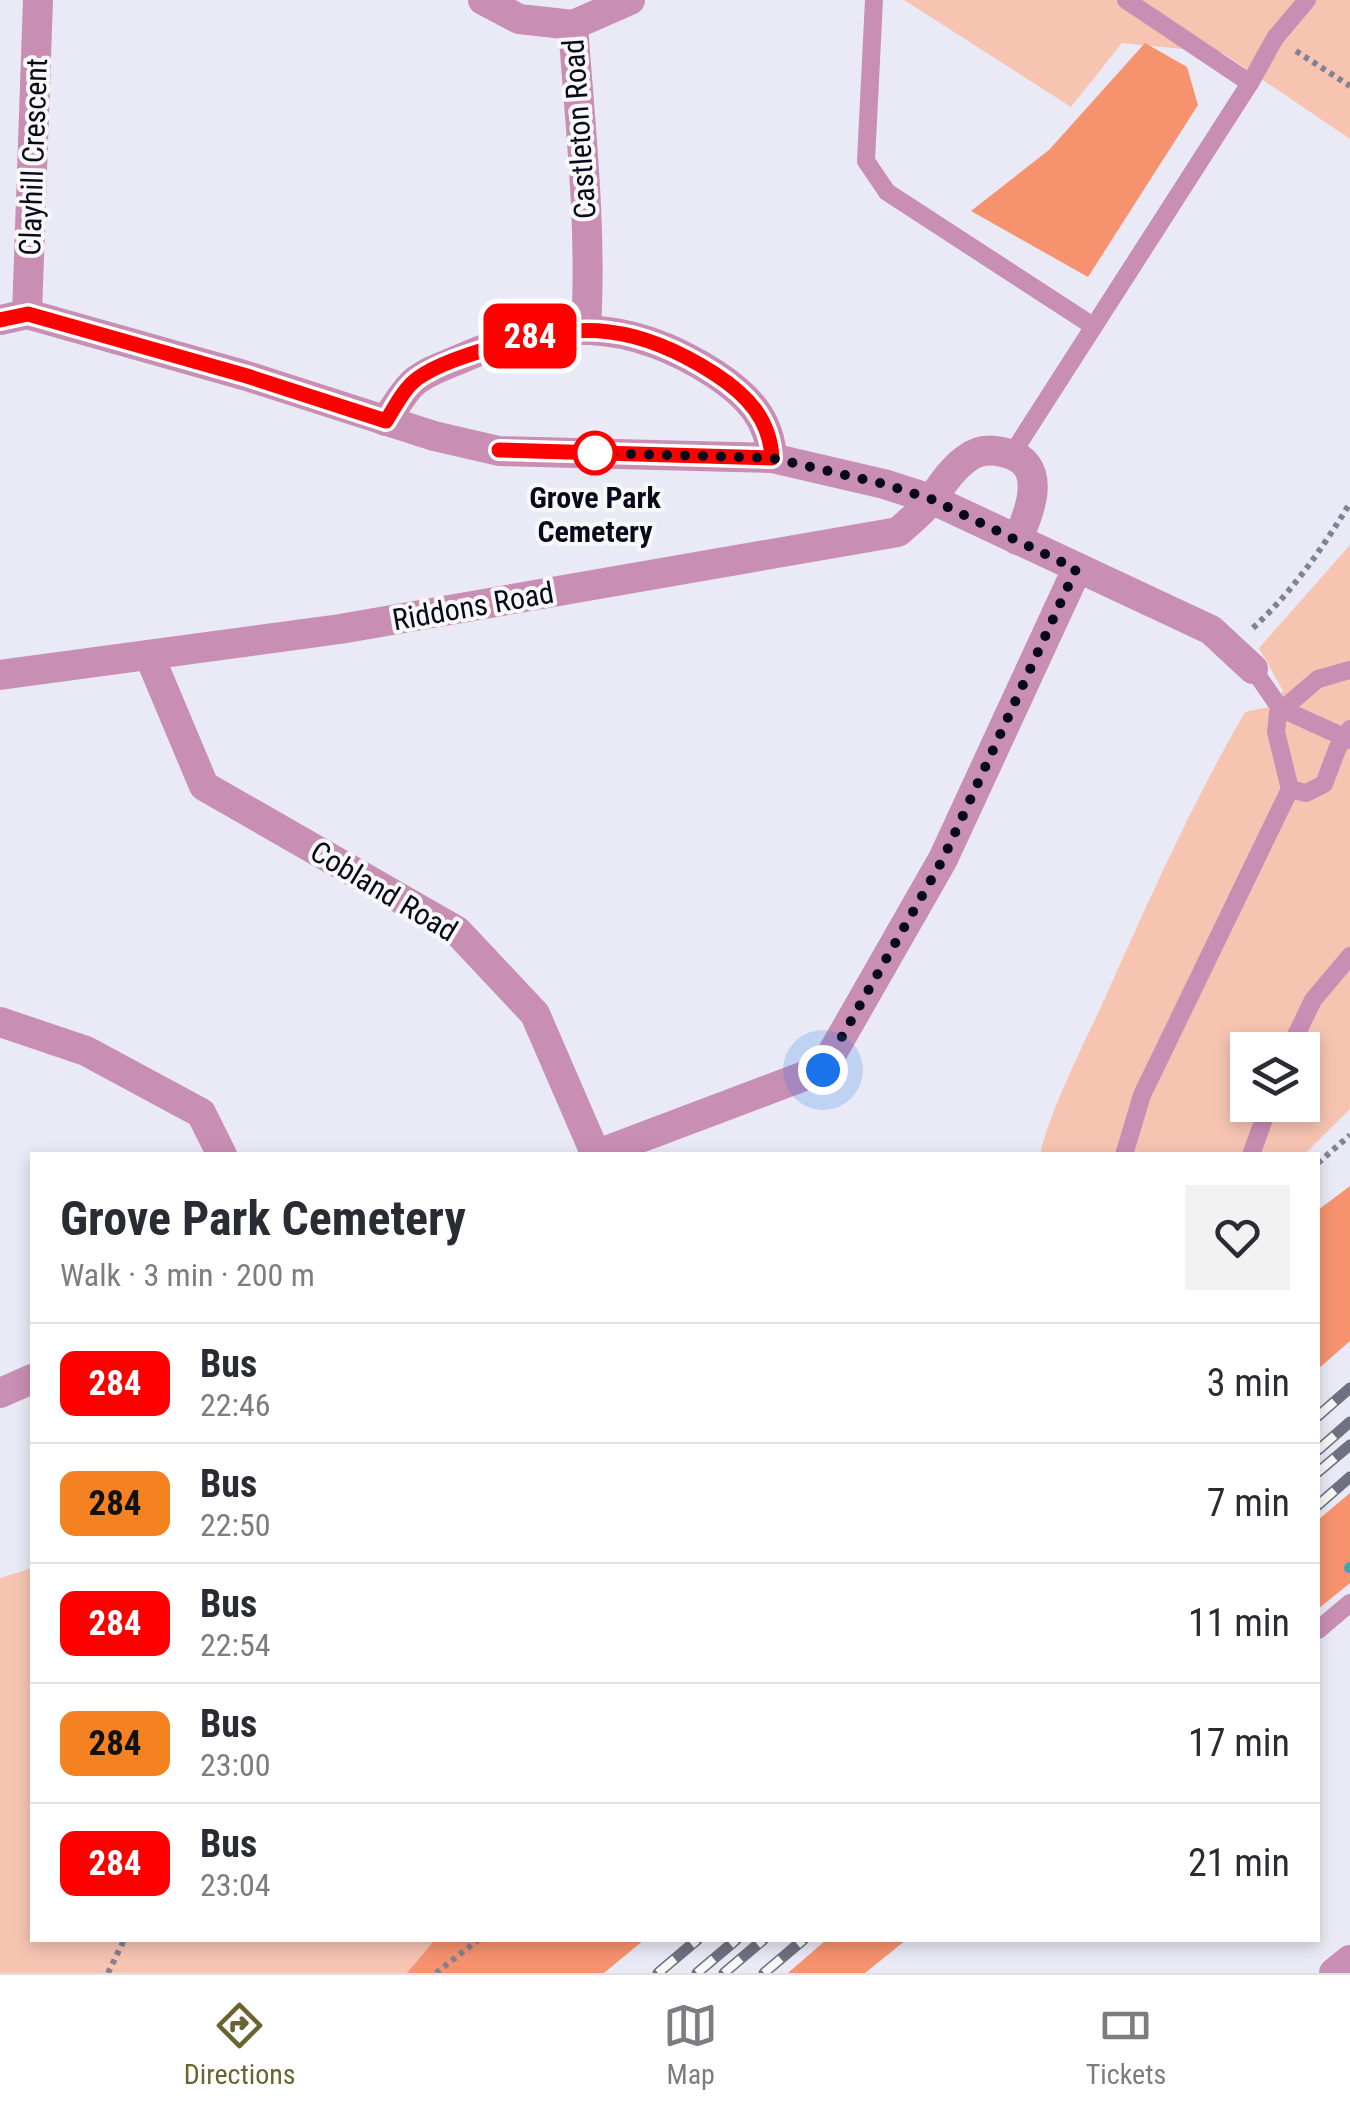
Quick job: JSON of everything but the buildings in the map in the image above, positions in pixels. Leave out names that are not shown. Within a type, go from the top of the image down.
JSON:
[{"type":"street","name":"Clayhill Crescent","points":[[14,317],[38,0]]},
{"type":"street","name":"Castleton Road","points":[[482,0],[519,18],[573,25],[584,176],[586,328]]},
{"type":"street","points":[[573,25],[630,0]]},
{"type":"street","points":[[14,317],[247,376],[386,421],[499,450],[772,458],[884,484],[931,499],[1211,630],[1243,659]]},
{"type":"street","points":[[386,421],[409,386],[420,377],[474,352],[546,332],[586,328],[653,342],[725,380],[760,413],[768,428],[772,458]]},
{"type":"street","name":"Riddons Road","points":[[0,676],[340,629],[898,532],[968,457],[983,450],[1012,454]]},
{"type":"street","points":[[1012,454],[1026,460],[1032,478],[1031,501],[1017,540]]},
{"type":"street","points":[[603,1152],[823,1070],[943,859],[1076,569]]},
{"type":"street","name":"Cobland Road","points":[[150,655],[204,786],[457,931],[535,1014],[594,1152]]},
{"type":"street","points":[[0,1022],[86,1051],[201,1113],[220,1152]]},
{"type":"street","points":[[0,1393],[30,1380]]},
{"type":"street","points":[[1334,1973],[1350,1960]]},
{"type":"lane","points":[[874,0],[866,161],[874,177],[887,192],[1093,326]]},
{"type":"lane","points":[[1126,0],[1250,83]]},
{"type":"lane","points":[[1012,454],[1275,38],[1306,0]]},
{"type":"lane","points":[[1243,659],[1280,708],[1349,735],[1338,747],[1324,784],[1306,793],[1290,789]]},
{"type":"lane","points":[[1125,1152],[1142,1095],[1290,789],[1276,732],[1280,708],[1318,679],[1350,670]]},
{"type":"lane","points":[[1298,1032],[1313,1000],[1350,956]]},
{"type":"lane","points":[[1252,1152],[1263,1122]]},
{"type":"lane","points":[[1320,1628],[1350,1603]]},
{"type":"path","points":[[1275,38],[1350,86]]},
{"type":"path","points":[[1243,659],[1323,548],[1350,503]]},
{"type":"path","points":[[1320,1161],[1350,1135]]},
{"type":"path","points":[[108,1973],[123,1942]]},
{"type":"path","points":[[436,1973],[475,1942]]},
{"type":"shaded area","points":[[904,0],[1350,0],[1350,139],[1223,53],[1122,43],[1071,107]]},
{"type":"shaded area","points":[[1145,43],[1187,67],[1198,105],[1088,277],[971,211],[1049,150]]},
{"type":"shaded area","points":[[1350,545],[1350,1109],[1307,1152],[1041,1152],[1068,1077],[1206,782],[1245,712],[1269,707],[1283,691],[1259,648]]},
{"type":"shaded area","points":[[1350,1186],[1350,1341],[1320,1367],[1320,1208]]},
{"type":"shaded area","points":[[1350,1493],[1350,1583],[1320,1607],[1320,1518]]},
{"type":"shaded area","points":[[30,1569],[30,1942],[536,1942],[502,1973],[0,1973],[0,1578]]},
{"type":"shaded area","points":[[433,1942],[642,1942],[604,1973],[407,1973]]},
{"type":"shaded area","points":[[824,1942],[904,1942],[865,1973],[788,1973]]},
{"type":"railway","points":[[1320,1414],[1350,1388]]},
{"type":"railway","points":[[1320,1448],[1350,1422]]},
{"type":"railway","points":[[1320,1470],[1350,1445]]},
{"type":"railway","points":[[1320,1503],[1350,1477]]},
{"type":"railway","points":[[658,1973],[695,1942]]},
{"type":"railway","points":[[697,1973],[734,1942]]},
{"type":"railway","points":[[724,1973],[761,1942]]},
{"type":"railway","points":[[764,1973],[801,1942]]},
{"type":"bus line","name":"284","points":[[0,320],[28,314],[247,376],[386,421],[409,386],[420,377],[474,352],[546,332],[586,328],[625,334],[674,350],[725,380],[760,413],[768,428],[772,458],[499,450]]},
{"type":"place","name":"Grove Park Cemetery","points":[[595,453]]},
{"type":"route","points":[[595,453],[772,458],[884,484],[931,499],[1076,569],[943,859],[823,1070]]}]
